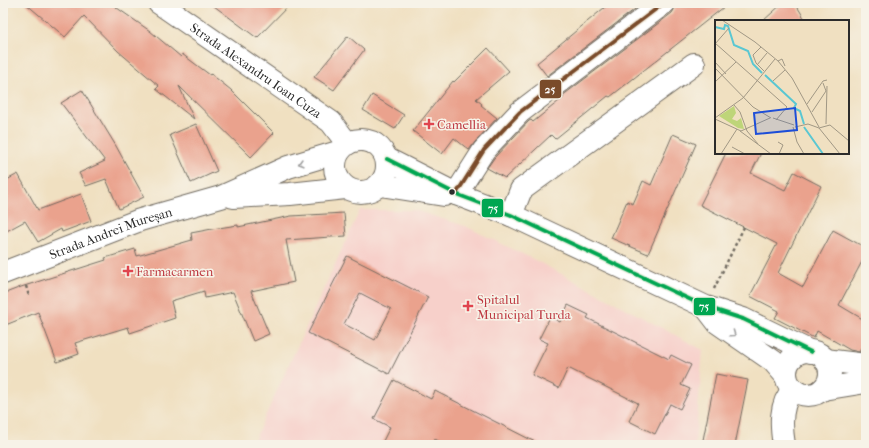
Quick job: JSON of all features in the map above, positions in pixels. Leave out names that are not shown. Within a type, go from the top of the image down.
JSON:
[{"type":"main road","name":"Strada Alexandru Ioan Cuza","points":[[159,3],[331,122],[343,148]]},
{"type":"main road","points":[[462,196],[484,150],[520,112],[664,3]]},
{"type":"main road","points":[[510,215],[521,190],[694,64]]},
{"type":"main road","points":[[387,159],[387,172],[380,185],[373,190],[363,193],[354,192],[345,188],[337,178],[334,165],[343,148],[363,139],[378,145],[387,159],[462,196],[510,215],[706,307],[743,319],[818,356],[829,368],[830,376],[828,383],[816,394],[800,394],[772,361],[718,322],[706,307]]},
{"type":"main road","name":"Strada Andrei Mureșan","points":[[3,273],[140,220],[221,197],[288,167],[343,148]]},
{"type":"main road","points":[[380,185],[462,196]]},
{"type":"main road","name":"Strada Andrei Mureșan","points":[[221,197],[290,194],[345,188]]},
{"type":"main road","points":[[784,445],[781,424],[782,413],[790,383],[787,368],[790,361],[796,355],[803,352],[866,365]]},
{"type":"main road","points":[[823,389],[866,382]]},
{"type":"path","points":[[706,307],[744,227]]},
{"type":"shaded area","name":"Spitalul Municipal Turda","points":[[360,210],[414,210],[465,226],[539,262],[703,350],[695,445],[252,445]]},
{"type":"building","points":[[25,3],[110,3],[150,31],[181,57],[182,54],[210,75],[211,74],[231,90],[274,133],[251,157],[179,86],[194,119],[156,89],[159,86],[118,51],[84,16],[65,37]]},
{"type":"building","points":[[210,3],[291,3],[257,38]]},
{"type":"building","points":[[610,3],[643,3],[547,76],[537,63]]},
{"type":"building","points":[[676,3],[729,3],[610,97],[608,96],[555,139],[551,135],[505,178],[487,168],[494,158],[529,121],[531,120],[533,122],[564,97],[562,96],[672,13]]},
{"type":"building","points":[[783,3],[795,3],[805,20],[764,20]]},
{"type":"building","points":[[348,36],[364,50],[334,90],[314,77]]},
{"type":"building","points":[[488,48],[509,71],[476,99],[497,118],[469,150],[454,138],[442,154],[413,131],[453,81],[454,82]]},
{"type":"building","points":[[82,90],[116,146],[144,197],[119,209],[106,179],[86,186],[79,173],[105,161],[61,103]]},
{"type":"building","points":[[372,95],[404,115],[395,129],[363,110]]},
{"type":"building","points":[[196,124],[217,171],[191,183],[170,135]]},
{"type":"building","points":[[673,134],[696,144],[648,254],[611,238],[627,201],[633,204],[643,181],[651,185]]},
{"type":"building","points":[[726,154],[760,154],[751,173],[785,190],[794,172],[821,186],[778,273],[803,287],[833,230],[866,248],[866,254],[839,305],[866,321],[866,340],[859,352],[850,350],[817,331],[814,338],[775,318],[779,311],[750,296],[777,244],[700,205]]},
{"type":"building","points":[[18,174],[38,210],[81,194],[91,221],[62,232],[61,229],[38,242],[25,221],[3,233],[3,182]]},
{"type":"building","points":[[344,213],[346,236],[286,240],[294,282],[251,291],[269,334],[253,341],[233,292],[205,298],[204,291],[171,301],[175,318],[130,333],[128,327],[75,343],[79,354],[57,362],[38,312],[3,326],[3,294],[106,260],[105,258],[135,249],[137,256],[192,240],[191,233],[212,229],[238,225],[238,227],[291,216]]},
{"type":"building","points":[[347,256],[428,297],[389,374],[308,333]],"holes":[[[360,293],[391,309],[375,340],[344,324]]]},
{"type":"building","points":[[568,305],[589,315],[587,318],[669,359],[671,355],[691,365],[681,385],[690,389],[680,409],[670,404],[655,434],[629,421],[638,403],[568,368],[559,388],[532,375],[548,343],[539,339],[550,317],[560,322]]},
{"type":"building","points":[[716,374],[748,380],[735,445],[702,445]]},
{"type":"building","points":[[394,380],[431,399],[435,391],[541,445],[446,445],[435,439],[432,445],[381,445],[390,427],[374,419]]},
{"type":"transit line","name":"25","points":[[456,194],[484,150],[520,112],[664,3]]},
{"type":"transit line","name":"75","points":[[387,159],[456,194],[511,215],[706,307],[743,319],[811,352]]},
{"type":"place","name":"Camellia","points":[[429,124]]},
{"type":"place","name":"Farmacarmen","points":[[128,271]]},
{"type":"place","name":"Spitalul Municipal Turda","points":[[468,306]]}]
